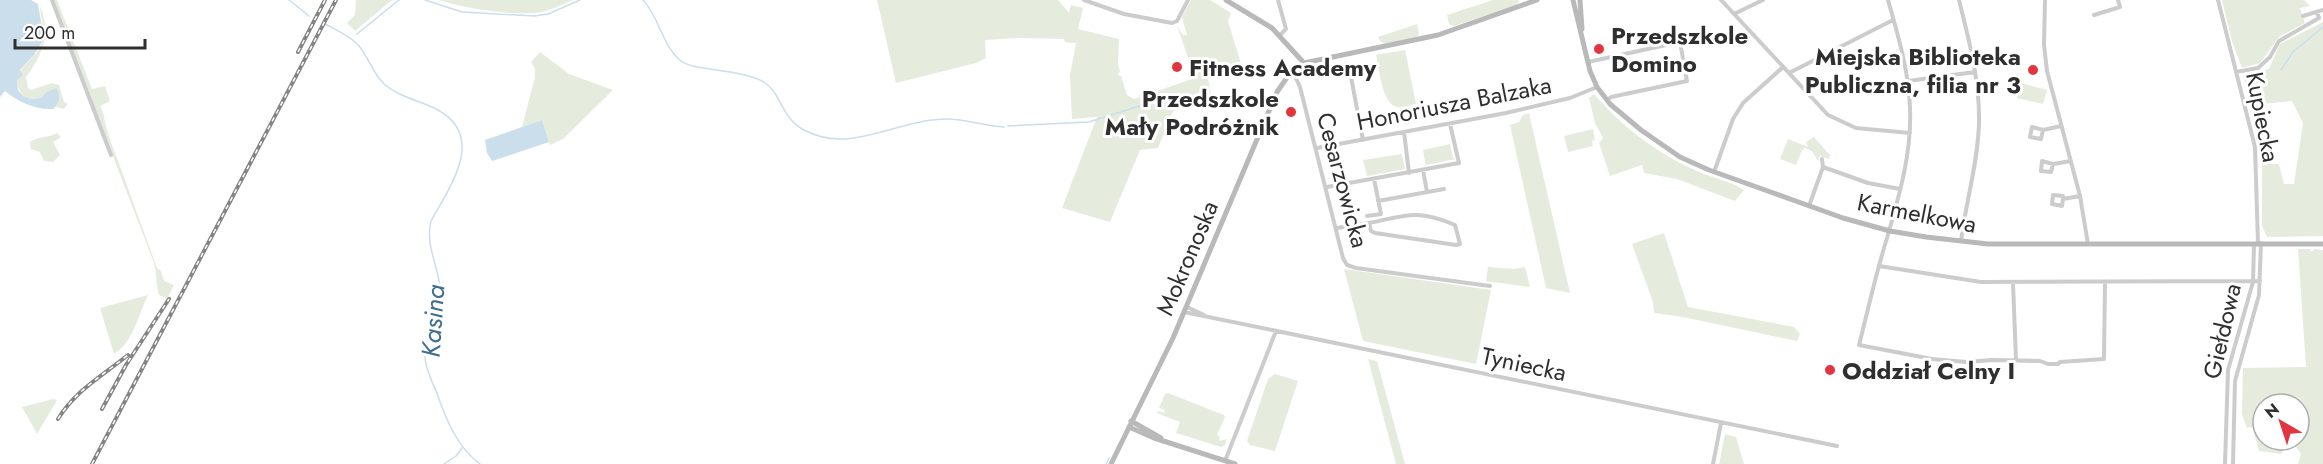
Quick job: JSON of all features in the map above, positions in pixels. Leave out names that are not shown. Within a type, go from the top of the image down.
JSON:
[{"type":"street","points":[[52,0],[111,155]]},
{"type":"street","points":[[1084,0],[1124,15],[1172,23],[1177,21],[1188,0]]},
{"type":"street","points":[[1226,0],[1280,35],[1304,63]]},
{"type":"street","points":[[1278,0],[1286,29],[1280,35]]},
{"type":"street","points":[[1294,70],[1304,63],[1438,35],[1537,0]]},
{"type":"street","name":"Karmelkowa","points":[[1580,0],[1581,34]]},
{"type":"street","points":[[1721,0],[1821,109],[1835,119],[1856,128],[1910,133]]},
{"type":"street","points":[[1734,14],[1763,0]]},
{"type":"street","points":[[1888,0],[1908,81],[1910,133],[1890,231],[1859,345],[1932,359],[1966,362],[2016,360],[2058,364],[2077,360],[2104,359],[2104,282]]},
{"type":"street","points":[[1959,0],[1975,72],[1979,104],[1978,145],[1961,242]]},
{"type":"street","points":[[2045,0],[2044,45],[2047,71],[2080,196],[2088,244]]},
{"type":"street","points":[[2094,15],[2120,7],[2118,0]]},
{"type":"street","name":"Kupiecka","points":[[2218,0],[2255,147],[2258,243]]},
{"type":"street","name":"Karmelkowa","points":[[1572,1],[1597,87],[1607,100],[1652,139],[1680,157],[1714,172],[1809,206],[1890,231],[1961,242],[2025,245],[2323,244]]},
{"type":"street","points":[[2303,16],[2323,10]]},
{"type":"street","points":[[2236,72],[2258,68],[2265,63],[2279,41],[2319,18],[2317,12]]},
{"type":"street","points":[[1789,73],[1893,20]]},
{"type":"street","points":[[1588,62],[1680,42],[1687,81],[1611,97],[1607,100]]},
{"type":"street","points":[[1714,172],[1733,119],[1743,103],[1783,67]]},
{"type":"street","name":"Cesarzowicka","points":[[1294,70],[1347,265],[1490,286]]},
{"type":"street","name":"Mokronoska","points":[[1111,464],[1185,310],[1277,92],[1294,70]]},
{"type":"street","points":[[1350,72],[1363,140]]},
{"type":"street","points":[[1908,81],[1975,72]]},
{"type":"street","name":"Honoriusza Balzaka","points":[[1317,148],[1450,124],[1570,98],[1597,87]]},
{"type":"street","points":[[1327,187],[1459,163],[1450,124]]},
{"type":"street","points":[[2043,130],[2061,126]]},
{"type":"street","points":[[1404,132],[1409,173]]},
{"type":"street","points":[[1809,206],[1823,167],[1822,159]]},
{"type":"street","points":[[2053,164],[2071,161]]},
{"type":"street","points":[[1823,167],[1868,183],[1900,189]]},
{"type":"street","points":[[1423,170],[1427,192]]},
{"type":"street","points":[[1367,216],[1381,214],[1374,179]]},
{"type":"street","points":[[1378,201],[1444,189]]},
{"type":"street","points":[[2063,199],[2080,196]]},
{"type":"street","points":[[1337,228],[1419,213],[1434,216],[1455,225],[1460,244],[1375,233],[1371,231],[1369,223]]},
{"type":"street","name":"Giełdowa","points":[[2233,464],[2235,381],[2257,306],[2260,281],[2258,243]]},
{"type":"street","name":"Giełdowa","points":[[2225,464],[2226,385],[2232,355],[2253,282],[2258,243]]},
{"type":"street","points":[[1880,266],[1956,280],[2013,283],[2260,281]]},
{"type":"street","points":[[2013,283],[2016,360]]},
{"type":"street","name":"Tyniecka","points":[[1185,310],[1197,316],[1204,315],[1837,446]]},
{"type":"street","points":[[1226,461],[1276,331]]},
{"type":"street","points":[[2232,355],[2241,358]]},
{"type":"street","points":[[1713,464],[1721,423]]},
{"type":"street","points":[[1130,424],[1162,440],[1235,464]]},
{"type":"street","points":[[2225,427],[2234,427]]},
{"type":"street","points":[[2225,445],[2233,445]]},
{"type":"green space","points":[[53,0],[57,0],[92,89],[105,86],[110,101],[100,106],[106,127],[157,268],[161,271],[164,281],[174,285],[167,299],[159,295],[154,263]]},
{"type":"green space","points":[[356,0],[392,0],[355,31],[347,23],[355,15]]},
{"type":"green space","points":[[439,0],[573,0],[546,11],[505,13]]},
{"type":"green space","points":[[877,0],[1058,0],[1069,13],[1071,5],[1083,8],[1078,29],[1119,39],[1120,72],[1118,73],[1127,95],[1134,99],[1195,78],[1177,26],[1183,35],[1187,35],[1182,17],[1191,0],[1210,0],[1231,13],[1228,21],[1243,70],[1207,74],[1212,98],[1208,99],[1207,103],[1173,111],[1158,148],[1140,150],[1110,222],[1062,208],[1097,117],[1072,119],[1070,75],[1076,43],[1065,42],[1064,39],[985,40],[986,58],[976,63],[896,83]]},
{"type":"green space","points":[[1493,0],[1518,0],[1519,2],[1517,5],[1454,26],[1449,24],[1447,15]]},
{"type":"green space","points":[[2222,0],[2304,0],[2310,6],[2300,8],[2305,23],[2279,37],[2260,63],[2242,68],[2232,41]]},
{"type":"green space","points":[[40,6],[44,16],[44,44],[37,61],[26,77],[28,88],[31,90],[52,83],[59,85],[64,102],[68,103],[64,109],[56,107],[58,103],[56,88],[46,92],[41,98],[31,99],[23,96],[18,87],[17,79],[20,73],[40,48],[43,40]]},
{"type":"green space","points":[[2323,22],[2323,236],[2267,237],[2262,226],[2262,164],[2279,164],[2284,184],[2294,184],[2303,123],[2292,101],[2251,105],[2243,75],[2269,69],[2280,44]]},
{"type":"green space","points":[[1417,24],[1419,34],[1417,37],[1385,44],[1378,37]]},
{"type":"green space","points":[[1405,50],[1416,104],[1397,107],[1392,104],[1385,93],[1376,55]]},
{"type":"green space","points":[[540,52],[569,74],[613,90],[563,139],[550,145],[542,120],[522,127],[535,77],[535,69],[531,62]]},
{"type":"green space","points":[[2021,83],[2047,90],[2043,104],[2017,98]]},
{"type":"green space","points":[[1594,94],[1616,118],[1655,148],[1697,171],[1744,190],[1735,201],[1677,179],[1644,173],[1642,165],[1610,176],[1599,143],[1603,138],[1595,123],[1589,98]]},
{"type":"green space","points":[[1529,113],[1570,293],[1546,288],[1510,125],[1519,122],[1523,115]]},
{"type":"green space","points":[[1593,129],[1595,140],[1592,141],[1593,146],[1568,152],[1564,136]]},
{"type":"green space","points":[[57,133],[61,137],[53,142],[60,155],[53,162],[44,161],[40,152],[31,149],[30,142]]},
{"type":"green space","points":[[1814,137],[1830,155],[1829,159],[1820,156],[1818,161],[1812,151],[1805,148],[1796,165],[1780,159],[1788,139],[1808,147],[1806,142]]},
{"type":"green space","points":[[1450,144],[1453,158],[1456,159],[1426,165],[1426,168],[1423,150]]},
{"type":"green space","points":[[1402,154],[1405,169],[1367,176],[1363,160]]},
{"type":"green space","points":[[1664,233],[1688,307],[1794,327],[1800,334],[1797,341],[1654,313],[1653,302],[1632,244]]},
{"type":"green space","points":[[2298,249],[2310,249],[2311,252],[2314,249],[2323,250],[2323,464],[2298,464],[2300,452],[2311,452],[2311,392],[2251,392],[2251,427],[2247,428],[2242,414],[2243,368],[2306,367]]},
{"type":"green space","points":[[1488,267],[1514,269],[1525,267],[1530,287],[1486,281]]},
{"type":"green space","points":[[1344,269],[1491,290],[1476,364],[1363,341]]},
{"type":"green space","points":[[148,295],[126,343],[114,354],[100,308]]},
{"type":"green space","points":[[1368,359],[1377,361],[1405,464],[1396,464]]},
{"type":"green space","points":[[1275,374],[1298,381],[1275,451],[1250,445],[1247,441],[1268,379]]},
{"type":"green space","points":[[1168,393],[1224,415],[1217,435],[1220,437],[1219,441],[1227,439],[1225,445],[1221,447],[1176,433],[1180,422],[1157,413],[1158,411],[1164,413],[1165,410],[1159,408],[1165,394]]},
{"type":"green space","points":[[57,400],[37,434],[22,407]]},
{"type":"green space","points":[[1725,434],[1736,437],[1744,464],[1719,464]]},
{"type":"water","points":[[0,0],[31,0],[38,4],[44,39],[34,55],[20,70],[23,75],[17,80],[18,90],[23,96],[31,99],[41,98],[46,92],[56,88],[59,99],[53,109],[28,104],[5,91],[0,97]]},
{"type":"water","points":[[542,120],[549,142],[492,161],[487,153],[485,140]]},
{"type":"waterway","name":"Kasina","points":[[289,0],[309,16]]},
{"type":"waterway","points":[[357,34],[399,0]]},
{"type":"waterway","points":[[425,0],[462,12],[534,16],[548,14],[580,0]]},
{"type":"waterway","points":[[643,0],[649,7],[669,47],[681,61],[696,67],[743,75],[764,82],[775,93],[796,125],[822,137],[840,139],[858,137],[931,120],[950,119],[1004,127]]},
{"type":"waterway","name":"Kasina","points":[[325,24],[356,42],[384,84],[403,96],[438,110],[453,121],[460,134],[462,148],[460,163],[447,194],[431,221],[431,247],[439,280],[440,297],[425,356],[429,374],[453,431],[464,449],[480,464]]},
{"type":"waterway","points":[[2281,70],[2293,52],[2323,27]]},
{"type":"waterway","points":[[1008,126],[1089,122],[1177,94]]},
{"type":"waterway","points":[[444,464],[456,456],[462,448]]},
{"type":"waterway","points":[[1106,464],[1109,458]]},
{"type":"railway","points":[[298,52],[325,0]]},
{"type":"railway","points":[[92,464],[336,0]]},
{"type":"railway","points":[[102,409],[126,365],[169,299]]},
{"type":"railway","points":[[58,419],[81,392],[128,355]]},
{"type":"place","name":"Przedszkole Domino","points":[[1599,49]]},
{"type":"place","name":"Fitness Academy","points":[[1177,67]]},
{"type":"place","name":"Miejska Biblioteka Publiczna, filia nr 3","points":[[2033,70]]},
{"type":"place","name":"Przedszkole Mały Podróżnik","points":[[1291,112]]},
{"type":"place","name":"Oddział Celny I","points":[[1830,370]]}]
